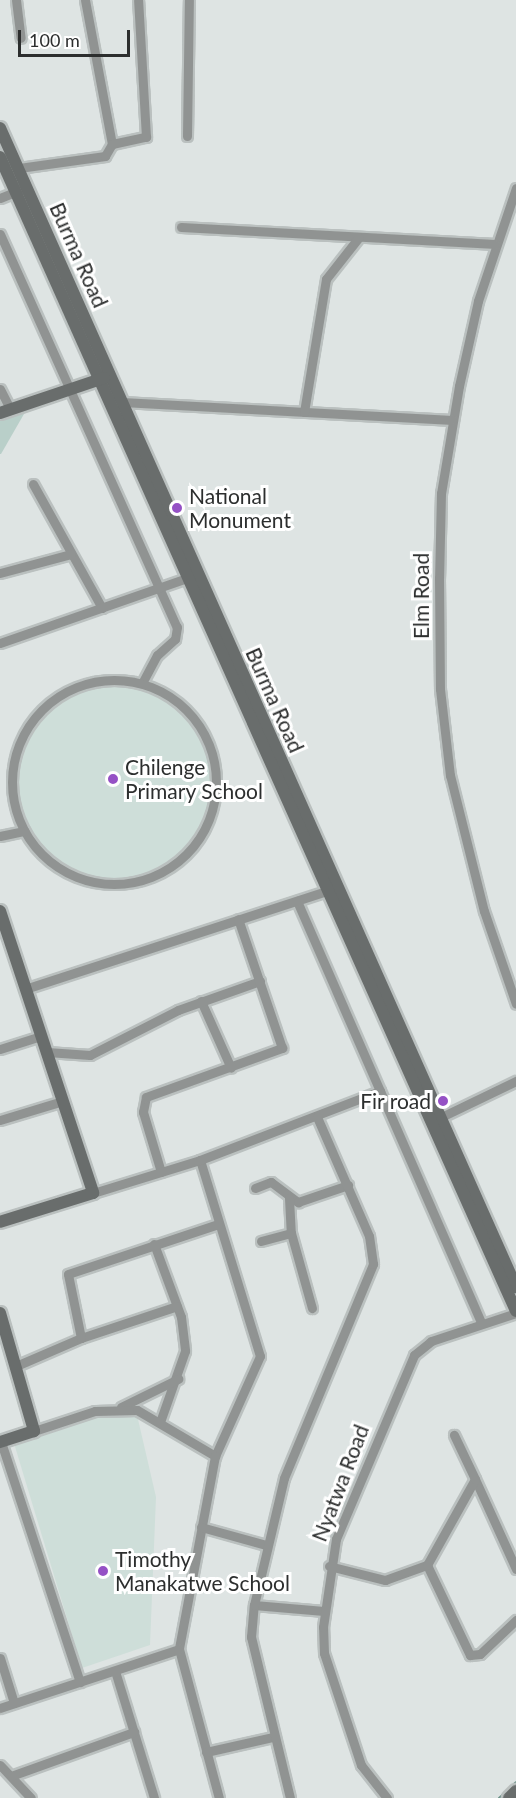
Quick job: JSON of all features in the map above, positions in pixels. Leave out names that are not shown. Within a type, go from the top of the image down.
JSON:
[{"type":"main road","name":"Burma Road","points":[[0,128],[19,168],[22,190]]},
{"type":"main road","name":"Burma Road","points":[[0,157],[22,190],[105,378],[187,578],[326,891],[516,1287]]},
{"type":"main road","name":"Burma Road","points":[[105,378],[122,402],[516,1312]]},
{"type":"main road","points":[[5,411],[105,378]]},
{"type":"main road","points":[[0,911],[93,1193],[0,1222]]},
{"type":"main road","points":[[0,1312],[34,1431],[0,1442]]},
{"type":"main road","points":[[509,1798],[516,1791]]},
{"type":"street","points":[[16,0],[21,38]]},
{"type":"street","points":[[19,168],[105,156],[112,144],[85,0]]},
{"type":"street","points":[[112,144],[147,134],[138,0]]},
{"type":"street","points":[[187,136],[189,0]]},
{"type":"street","name":"Elm Road","points":[[516,188],[496,244],[453,420],[439,536],[444,731],[473,873],[516,1004]]},
{"type":"street","points":[[0,198],[22,190]]},
{"type":"street","points":[[181,226],[496,244]]},
{"type":"street","points":[[0,234],[72,389],[155,589],[177,633],[142,683]]},
{"type":"street","points":[[304,412],[326,279],[359,237]]},
{"type":"street","points":[[0,389],[5,411]]},
{"type":"street","points":[[122,402],[453,420]]},
{"type":"street","points":[[33,484],[102,608]]},
{"type":"street","points":[[0,573],[71,554]]},
{"type":"street","points":[[0,642],[187,578]]},
{"type":"street","points":[[110,680],[142,683],[189,712],[214,761],[210,816],[189,852],[149,879],[101,884],[56,867],[24,831],[14,800],[13,768],[22,738],[39,712],[79,686],[110,680]]},
{"type":"street","points":[[0,836],[24,831]]},
{"type":"street","points":[[25,989],[326,891]]},
{"type":"street","points":[[297,901],[481,1323]]},
{"type":"street","points":[[161,1173],[145,1122],[146,1097],[282,1048],[238,919]]},
{"type":"street","points":[[46,1052],[90,1055],[201,1001],[260,981]]},
{"type":"street","points":[[201,1001],[231,1068]]},
{"type":"street","points":[[0,1049],[41,1036]]},
{"type":"street","points":[[434,1120],[516,1082]]},
{"type":"street","points":[[93,1193],[200,1160],[380,1091]]},
{"type":"street","points":[[0,1120],[63,1101]]},
{"type":"street","points":[[290,1798],[273,1737],[251,1638],[254,1605],[266,1545],[284,1478],[321,1398],[373,1264],[369,1236],[317,1117]]},
{"type":"street","points":[[200,1160],[260,1356],[215,1456],[179,1649],[219,1798]]},
{"type":"street","points":[[255,1188],[271,1182],[289,1198],[298,1202],[348,1185]]},
{"type":"street","points":[[289,1198],[291,1233],[312,1308]]},
{"type":"street","points":[[81,1338],[82,1322],[66,1275],[218,1224]]},
{"type":"street","points":[[261,1241],[291,1233]]},
{"type":"street","points":[[154,1244],[177,1306],[185,1352],[178,1379],[160,1422]]},
{"type":"street","points":[[16,1366],[81,1338],[177,1306]]},
{"type":"street","name":"Nyatwa Road","points":[[387,1798],[361,1765],[324,1653],[324,1611],[329,1566],[355,1488],[414,1355],[431,1341],[516,1312]]},
{"type":"street","points":[[34,1431],[119,1408],[178,1379]]},
{"type":"street","points":[[119,1408],[160,1422],[215,1456]]},
{"type":"street","points":[[454,1435],[516,1569]]},
{"type":"street","points":[[0,1442],[80,1682]]},
{"type":"street","points":[[329,1566],[385,1580],[427,1565],[475,1479]]},
{"type":"street","points":[[201,1527],[266,1545]]},
{"type":"street","points":[[427,1565],[470,1655],[480,1654],[516,1620]]},
{"type":"street","points":[[254,1605],[324,1611]]},
{"type":"street","points":[[0,1708],[179,1649]]},
{"type":"street","points":[[0,1658],[14,1702]]},
{"type":"street","points":[[115,1671],[154,1798]]},
{"type":"street","points":[[11,1776],[134,1732]]},
{"type":"street","points":[[206,1752],[273,1737]]},
{"type":"street","points":[[0,1765],[31,1798]]},
{"type":"shaded area","name":"Chilenge Primary School","points":[[114,677],[142,680],[185,707],[205,731],[215,765],[215,798],[211,824],[189,853],[154,873],[125,880],[88,879],[50,863],[26,833],[11,793],[12,757],[25,723],[57,696]]},
{"type":"shaded area","name":"Timothy Manakatwe School","points":[[102,1411],[137,1415],[156,1497],[150,1645],[82,1668],[13,1440]]},
{"type":"green space","points":[[28,407],[1,454],[0,454],[0,417]]},
{"type":"waterway","points":[[499,1798],[516,1782]]},
{"type":"place","name":"National Monument","points":[[177,508]]},
{"type":"place","name":"Chilenge Primary School","points":[[113,779]]},
{"type":"place","name":"Fir road","points":[[443,1101]]},
{"type":"place","name":"Timothy Manakatwe School","points":[[103,1571]]}]
